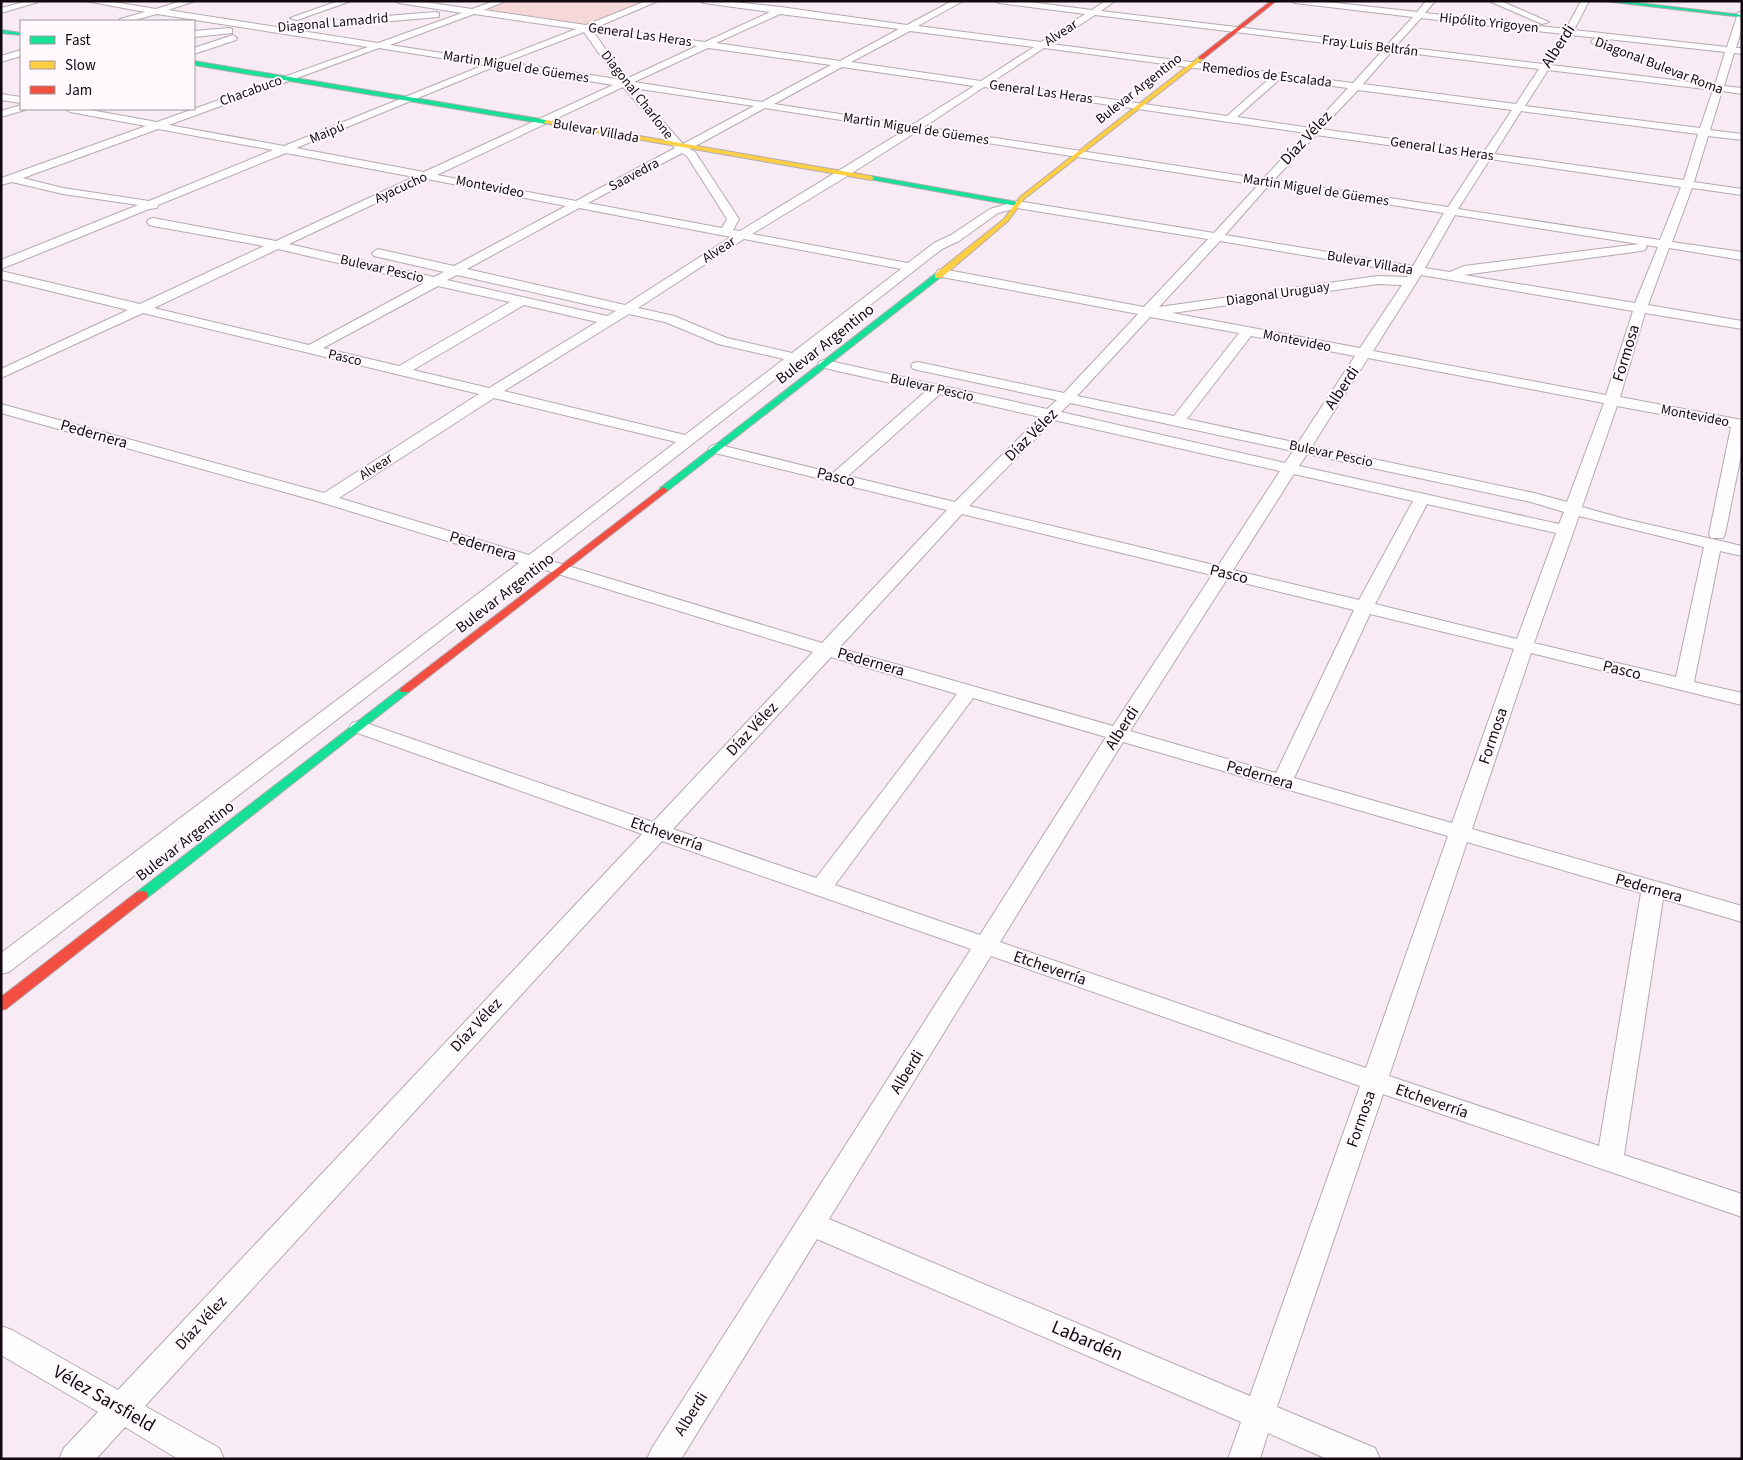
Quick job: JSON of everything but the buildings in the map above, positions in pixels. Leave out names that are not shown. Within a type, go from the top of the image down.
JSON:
[{"type":"main road","name":"Bulevar Argentino","points":[[1234,30],[1265,1]]},
{"type":"main road","name":"Bulevar Argentino","points":[[1,1005],[942,273],[1010,216],[1020,201],[1077,154],[1234,30],[1274,1]]},
{"type":"main road","points":[[1606,1],[1742,15]]},
{"type":"main road","points":[[1,32],[20,36]]},
{"type":"main road","name":"Bulevar Villada","points":[[195,63],[283,80],[842,174],[972,198],[1020,201]]},
{"type":"main road","name":"Bulevar Villada","points":[[195,67],[283,80]]},
{"type":"street","points":[[1,11],[38,1]]},
{"type":"street","name":"Martin Miguel de Güemes","points":[[90,1],[1742,256]]},
{"type":"street","points":[[128,20],[191,1]]},
{"type":"street","points":[[195,51],[347,1]]},
{"type":"street","name":"General Las Heras","points":[[399,1],[1742,192]]},
{"type":"street","name":"Chacabuco","points":[[5,179],[502,1]]},
{"type":"street","name":"Maipú","points":[[1,265],[494,64],[654,1]]},
{"type":"street","name":"Remedios de Escalada","points":[[704,1],[1742,136]]},
{"type":"street","name":"Ayacucho","points":[[1,374],[138,309],[430,176],[800,1]]},
{"type":"street","name":"Saavedra","points":[[310,350],[683,147],[765,106],[959,1]]},
{"type":"street","name":"Fray Luis Beltrán","points":[[999,1],[1742,91]]},
{"type":"street","name":"Alvear","points":[[326,499],[491,393],[842,174],[1111,1]]},
{"type":"street","name":"Hipólito Yrigoyen","points":[[1295,1],[1425,8],[1569,31],[1736,51]]},
{"type":"street","name":"Diagonal Bulevar Roma","points":[[1493,1],[1742,98]]},
{"type":"street","name":"Alberdi","points":[[663,1459],[1118,734],[1414,276],[1452,211],[1569,31],[1585,1]]},
{"type":"street","name":"Díaz Vélez","points":[[75,1459],[958,508],[1051,415],[1217,238],[1265,182],[1356,86],[1425,8]]},
{"type":"street","name":"Diagonal Lamadrid","points":[[195,34],[473,12]]},
{"type":"street","name":"Formosa","points":[[1244,1459],[1459,833],[1612,400],[1640,308],[1688,184],[1717,88],[1736,51],[1742,15]]},
{"type":"street","name":"Diagonal Charlone","points":[[586,28],[626,84],[691,154],[733,219],[726,232]]},
{"type":"street","points":[[1,59],[20,53]]},
{"type":"street","points":[[1229,119],[1278,76]]},
{"type":"street","points":[[1,97],[20,100]]},
{"type":"street","points":[[1,114],[20,108]]},
{"type":"street","name":"Montevideo","points":[[75,110],[910,267]]},
{"type":"street","points":[[5,179],[63,191],[151,205],[173,215],[289,240]]},
{"type":"street","points":[[1,966],[532,561],[910,267],[938,246],[954,238],[985,216],[1020,201]]},
{"type":"street","name":"Bulevar Villada","points":[[1020,201],[1414,276],[1448,276],[1742,325]]},
{"type":"street","name":"Bulevar Pescio","points":[[153,222],[276,246],[609,321]]},
{"type":"street","points":[[954,238],[980,242]]},
{"type":"street","points":[[1448,276],[1464,270],[1666,244]]},
{"type":"street","name":"Bulevar Pescio","points":[[378,253],[669,319],[723,341],[793,357]]},
{"type":"street","name":"Montevideo","points":[[942,273],[1741,425]]},
{"type":"street","name":"Pasco","points":[[1,275],[688,440]]},
{"type":"street","name":"Diagonal Uruguay","points":[[1146,312],[1414,276]]},
{"type":"street","points":[[401,372],[520,302]]},
{"type":"street","points":[[862,304],[895,310]]},
{"type":"street","points":[[1178,421],[1248,331]]},
{"type":"street","name":"Bulevar Pescio","points":[[824,364],[1565,530]]},
{"type":"street","name":"Bulevar Pescio","points":[[918,366],[1575,506],[1715,540]]},
{"type":"street","points":[[837,478],[937,389]]},
{"type":"street","name":"Pedernera","points":[[1,408],[326,499],[827,650],[1742,914]]},
{"type":"street","points":[[1684,685],[1741,425]]},
{"type":"street","name":"Pasco","points":[[716,449],[1742,699]]},
{"type":"street","points":[[1282,782],[1364,607],[1422,499]]},
{"type":"street","points":[[1715,540],[1742,540]]},
{"type":"street","points":[[1715,540],[1742,551]]},
{"type":"street","points":[[821,888],[969,691]]},
{"type":"street","name":"Etcheverría","points":[[358,727],[1374,1081],[1742,1206]]},
{"type":"street","points":[[1610,1161],[1653,889]]},
{"type":"street","name":"Labardén","points":[[812,1224],[1364,1459]]},
{"type":"street","name":"Vélez Sarsfield","points":[[1,1339],[208,1459]]},
{"type":"shaded area","points":[[510,1],[648,1],[585,26],[484,11]]},
{"type":"traffic: fast","points":[[1606,1],[1742,16]]},
{"type":"traffic: fast","points":[[1,31],[20,34]]},
{"type":"traffic: fast","points":[[195,63],[546,122]]},
{"type":"traffic: fast","points":[[871,178],[1017,204]]},
{"type":"traffic: fast","points":[[663,490],[938,276]]},
{"type":"traffic: fast","points":[[142,895],[405,690]]},
{"type":"traffic: slow","points":[[938,276],[1006,220],[1022,198],[1201,58]]},
{"type":"traffic: slow","points":[[546,122],[871,178]]},
{"type":"traffic: jam","points":[[1201,58],[1274,1]]},
{"type":"traffic: jam","points":[[405,690],[663,490]]},
{"type":"traffic: jam","points":[[1,1005],[142,895]]}]
